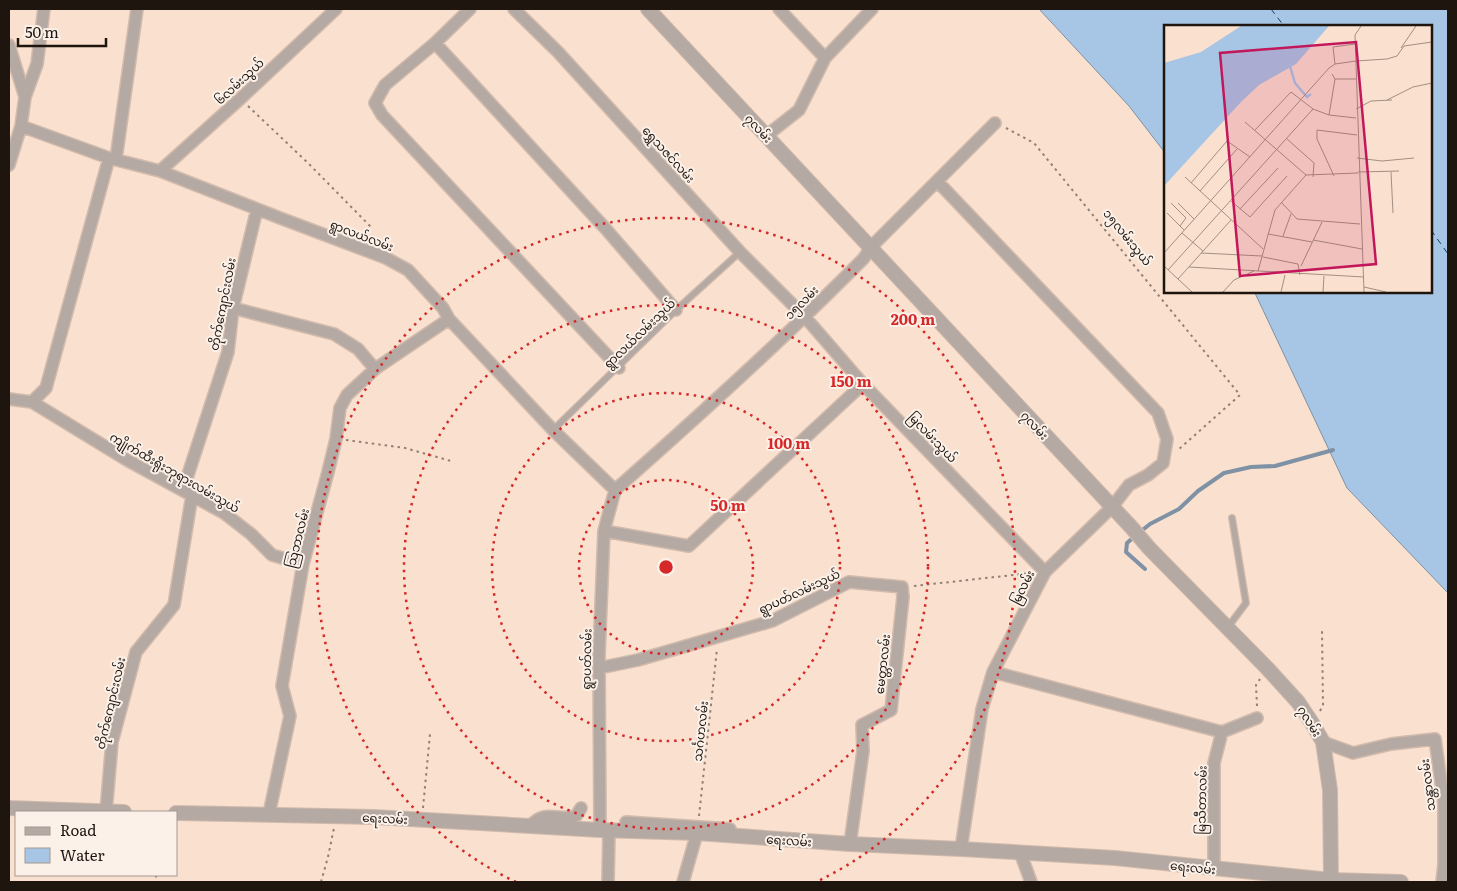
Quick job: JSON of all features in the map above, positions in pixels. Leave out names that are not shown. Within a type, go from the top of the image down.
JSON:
[{"type":"street","points":[[9,165],[21,126],[25,97],[37,64],[44,9]]},
{"type":"street","points":[[32,402],[46,388],[113,159],[137,9]]},
{"type":"street","name":"၆လမ်းသွယ်","points":[[160,171],[336,9]]},
{"type":"street","points":[[470,9],[435,43],[385,85],[375,103],[382,115],[619,368]]},
{"type":"street","name":"ရွှေသဇင်လမ်း","points":[[514,9],[558,52],[740,252],[805,318]]},
{"type":"street","name":"၇လမ်း","points":[[648,9],[1149,548],[1228,627],[1298,702],[1323,742],[1330,790],[1329,880]]},
{"type":"street","points":[[779,9],[825,58]]},
{"type":"street","points":[[766,136],[799,110],[825,58],[872,9]]},
{"type":"street","points":[[435,43],[605,228],[676,310]]},
{"type":"street","points":[[9,45],[25,97]]},
{"type":"street","name":"၁၅လမ်း","points":[[615,490],[722,396],[805,318],[864,258],[870,247],[995,123]]},
{"type":"street","name":"ရွာလယ်လမ်း","points":[[21,126],[113,159],[160,171],[386,258],[408,270],[443,308],[449,319],[553,430],[615,490]]},
{"type":"street","points":[[936,181],[1158,413],[1167,439],[1163,463],[1148,476],[1129,485],[1112,507]]},
{"type":"street","name":"တိုက်ကျောင်းလမ်း","points":[[106,811],[112,742],[136,652],[174,605],[187,492],[228,352],[233,308],[256,209]]},
{"type":"street","points":[[233,308],[334,334],[358,348],[375,369]]},
{"type":"street","name":"မြလမ်းသွယ်","points":[[805,318],[863,384],[1045,572]]},
{"type":"street","name":"သြဘာလမ်း","points":[[269,814],[290,716],[282,686],[303,564],[336,438],[340,408],[347,395],[375,369],[449,319]]},
{"type":"street","points":[[604,531],[689,546],[863,384]]},
{"type":"street","name":"ကျိုက်ထီးရိုးဘုရားလမ်းသွယ်","points":[[9,399],[32,402],[120,456],[224,513],[250,534],[272,556],[303,564]]},
{"type":"street","name":"ရွာပတ်လမ်း","points":[[608,882],[604,830],[599,668],[604,531],[615,490]]},
{"type":"street","name":"မြလမ်း","points":[[961,848],[982,709],[993,672],[1045,572],[1112,507]]},
{"type":"street","name":"ရွာပတ်လမ်းသွယ်","points":[[599,668],[638,660],[772,621],[849,582],[902,588]]},
{"type":"street","name":"မေတ္တာလမ်း","points":[[850,844],[863,750],[862,725],[891,710],[904,597],[902,588]]},
{"type":"street","points":[[993,672],[1222,732],[1257,718]]},
{"type":"street","name":"မြသီတာလမ်း","points":[[1214,869],[1214,763],[1222,732]]},
{"type":"street","name":"သန္တာလမ်း","points":[[1323,742],[1353,753],[1392,744],[1435,739],[1444,803],[1444,864],[1442,882]]},
{"type":"street","points":[[9,808],[82,811]]},
{"type":"street","points":[[530,826],[537,818],[545,816],[570,818],[576,816],[581,808]]},
{"type":"street","name":"ရေးလမ်း","points":[[178,813],[336,816],[604,830],[697,829],[772,839],[1115,858],[1329,880],[1401,882]]},
{"type":"street","points":[[626,822],[697,829],[683,882]]},
{"type":"street","points":[[1020,852],[1031,882]]},
{"type":"lane","name":"ရွာလယ်လမ်းသွယ်","points":[[553,430],[619,368],[676,310],[740,252]]},
{"type":"lane","points":[[1228,627],[1246,603],[1232,518]]},
{"type":"path","points":[[240,99],[309,164],[371,227],[362,249]]},
{"type":"path","name":"၁၅လမ်းသွယ်","points":[[995,123],[1034,143],[1240,395],[1163,463]]},
{"type":"path","points":[[336,438],[405,448],[451,461]]},
{"type":"path","points":[[902,588],[1045,572]]},
{"type":"path","points":[[1312,723],[1323,705],[1322,630]]},
{"type":"path","name":"သင်္ဂဟလမ်း","points":[[697,829],[719,637]]},
{"type":"path","points":[[1257,718],[1256,685],[1267,668]]},
{"type":"path","points":[[422,820],[430,734]]},
{"type":"path","points":[[321,882],[336,816]]},
{"type":"water","points":[[1039,9],[1448,9],[1448,593],[1347,488],[1254,292],[1432,292],[1432,25],[1164,25],[1164,151],[1129,106]]},
{"type":"waterway","points":[[1140,532],[1150,524],[1179,509],[1198,491],[1224,473],[1251,467],[1275,466],[1333,450]]},
{"type":"waterway","points":[[1135,536],[1127,543],[1126,552],[1145,569]]},
{"type":"ferry route","points":[[1271,9],[1283,25]]},
{"type":"ferry route","points":[[1432,231],[1448,254]]}]
